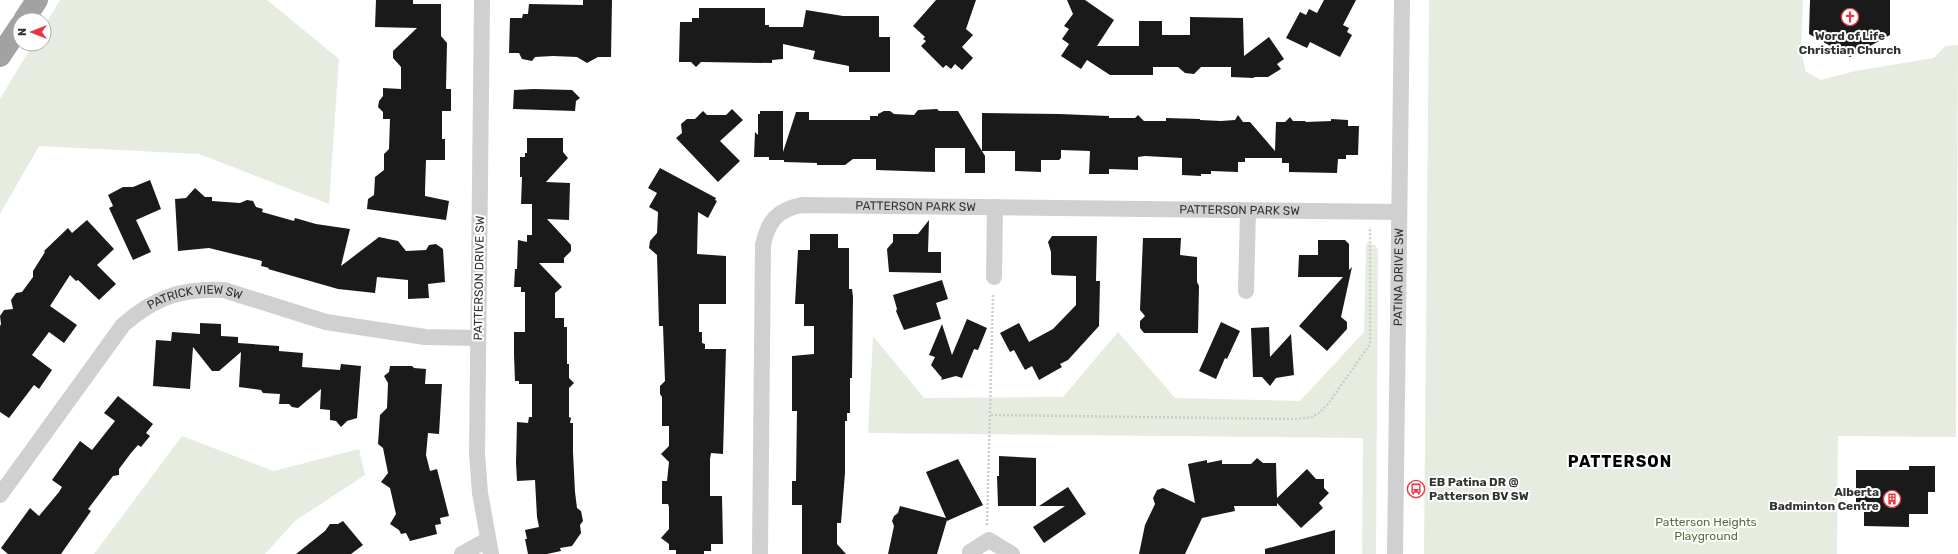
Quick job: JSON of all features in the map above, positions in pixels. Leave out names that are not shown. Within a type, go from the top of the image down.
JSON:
[{"type":"highway","points":[[29,12],[36,0]]},
{"type":"highway","points":[[0,56],[12,38]]},
{"type":"street","name":"PATTERSON DRIVE SW","points":[[482,0],[477,452],[480,493],[489,547]]},
{"type":"street","name":"PATINA DRIVE SW","points":[[1395,554],[1402,0]]},
{"type":"street","name":"PATTERSON PARK SW","points":[[760,554],[763,245],[766,230],[781,212],[802,205],[1399,212]]},
{"type":"street","points":[[994,277],[995,207]]},
{"type":"street","points":[[1246,291],[1248,211]]},
{"type":"street","name":"PATRICK VIEW SW","points":[[0,495],[124,325],[139,311],[169,296],[200,290],[224,290],[326,322],[425,337],[478,338]]},
{"type":"street","points":[[970,554],[970,552],[989,540],[1012,554]]},
{"type":"street","points":[[462,554],[489,547]]},
{"type":"path","points":[[991,415],[1296,419],[1312,416],[1328,404],[1370,344],[1371,212]]},
{"type":"path","points":[[989,540],[987,527],[994,277]]},
{"type":"green space","points":[[60,0],[267,0],[339,59],[329,204],[199,154],[39,146],[0,214],[0,99],[28,52],[52,52],[52,14]]},
{"type":"green space","name":"Patterson Heights Playground","points":[[1429,0],[1803,0],[1801,52],[1806,72],[1821,80],[1855,71],[1934,58],[1945,46],[1958,45],[1956,437],[1838,436],[1837,554],[1424,554]]},
{"type":"green space","points":[[1366,243],[1375,245],[1378,250],[1376,554],[1362,554],[1363,438],[868,433],[873,336],[924,398],[1063,397],[1118,332],[1175,398],[1300,401],[1364,332]]},
{"type":"green space","points":[[182,436],[274,471],[359,449],[365,475],[295,521],[265,554],[94,554]]},
{"type":"building","points":[[376,0],[413,0],[413,4],[441,4],[441,36],[447,43],[446,89],[451,89],[451,111],[442,111],[442,139],[445,139],[445,160],[426,160],[425,196],[449,201],[446,220],[367,209],[368,199],[374,195],[375,177],[384,170],[384,154],[389,149],[390,119],[383,119],[383,112],[378,107],[379,101],[383,96],[383,88],[401,89],[401,67],[393,58],[393,51],[417,28],[375,27]]},
{"type":"building","points":[[583,0],[612,0],[611,57],[598,57],[587,63],[577,57],[553,56],[535,57],[532,61],[522,59],[519,53],[509,53],[510,18],[522,18],[523,14],[528,14],[529,4],[583,5]]},
{"type":"building","points":[[936,0],[976,0],[966,29],[973,35],[962,47],[973,58],[962,70],[955,64],[951,69],[946,65],[943,68],[921,46],[926,41],[923,39],[925,37],[913,26]]},
{"type":"building","points":[[1067,0],[1085,0],[1114,20],[1097,46],[1139,46],[1139,21],[1162,21],[1162,35],[1190,35],[1190,17],[1243,18],[1244,56],[1269,37],[1284,59],[1277,64],[1281,69],[1268,77],[1253,78],[1231,77],[1231,67],[1201,67],[1194,74],[1185,73],[1178,67],[1153,67],[1153,75],[1110,75],[1087,60],[1081,69],[1061,56],[1069,44],[1062,39],[1069,29],[1064,26],[1073,14]]},
{"type":"building","points":[[1324,0],[1356,0],[1343,25],[1349,28],[1347,32],[1352,35],[1340,57],[1310,42],[1307,48],[1286,38],[1300,12],[1306,15],[1309,9],[1317,13]]},
{"type":"building","name":"Word of Life Christian Church","points":[[1810,0],[1890,0],[1890,35],[1850,57],[1809,34]]},
{"type":"building","points":[[699,8],[765,8],[765,25],[769,25],[769,27],[803,27],[806,10],[843,16],[879,16],[879,37],[890,37],[890,72],[849,72],[849,66],[813,59],[815,51],[783,44],[783,59],[772,60],[772,63],[701,62],[696,67],[691,62],[679,62],[680,22],[692,22],[692,18],[699,18]]},
{"type":"building","points":[[514,90],[572,90],[580,98],[576,101],[575,111],[513,109]]},
{"type":"building","points":[[732,109],[743,120],[720,141],[740,161],[718,182],[676,138],[682,133],[681,124],[687,119],[695,119],[703,111],[707,115],[726,115]]},
{"type":"building","points":[[937,109],[939,111],[958,111],[985,156],[985,173],[965,173],[965,148],[935,148],[935,172],[876,170],[876,159],[853,159],[845,165],[817,165],[817,163],[784,162],[784,160],[769,160],[769,157],[754,157],[755,132],[758,135],[758,114],[760,114],[760,111],[783,111],[783,152],[796,112],[809,112],[809,120],[870,120],[870,116],[878,116],[878,114],[884,111],[890,111],[894,114],[914,115],[918,110]]},
{"type":"building","points":[[982,113],[1059,114],[1109,116],[1109,118],[1135,118],[1138,115],[1144,121],[1166,121],[1166,118],[1221,121],[1235,120],[1238,115],[1243,122],[1250,122],[1275,151],[1276,122],[1285,122],[1290,117],[1293,121],[1306,122],[1331,121],[1331,119],[1348,120],[1348,126],[1359,126],[1358,155],[1346,155],[1346,159],[1338,159],[1337,173],[1289,172],[1289,163],[1282,163],[1282,158],[1245,158],[1245,162],[1238,162],[1238,172],[1211,171],[1211,174],[1201,174],[1201,176],[1182,175],[1182,158],[1145,156],[1138,157],[1138,170],[1109,169],[1109,174],[1089,174],[1090,151],[1061,150],[1061,158],[1059,160],[1041,160],[1041,172],[1015,171],[1015,151],[982,151]]},
{"type":"building","points":[[527,138],[563,138],[563,152],[568,158],[546,182],[570,183],[569,220],[547,219],[571,245],[571,251],[564,258],[564,263],[539,263],[562,287],[555,293],[555,318],[564,318],[564,327],[567,327],[567,364],[569,364],[569,378],[574,383],[569,388],[569,417],[571,418],[570,423],[573,423],[575,492],[577,508],[581,511],[583,521],[580,525],[581,533],[572,546],[560,548],[561,551],[547,554],[528,554],[525,530],[539,527],[535,480],[517,481],[516,463],[517,422],[528,423],[529,417],[532,417],[532,384],[519,384],[519,381],[515,381],[514,355],[514,332],[525,332],[525,292],[521,292],[521,287],[514,287],[515,269],[517,269],[518,240],[527,242],[527,235],[532,235],[532,204],[521,204],[522,177],[520,177],[520,157],[525,157],[525,153],[527,153]]},
{"type":"building","points":[[660,168],[716,198],[715,200],[717,201],[708,218],[698,212],[697,254],[726,256],[726,304],[699,304],[699,332],[702,332],[702,343],[705,344],[705,349],[726,349],[723,454],[711,453],[710,459],[710,496],[722,496],[723,544],[711,544],[711,551],[704,551],[704,554],[676,554],[676,550],[669,550],[669,544],[661,538],[669,529],[669,507],[668,504],[662,504],[662,481],[667,481],[669,462],[661,454],[669,446],[669,426],[662,426],[662,397],[660,394],[660,386],[665,381],[663,326],[659,326],[657,255],[649,248],[650,241],[657,233],[658,212],[649,207],[657,193],[648,188]]},
{"type":"building","points":[[150,180],[161,209],[136,220],[151,252],[133,260],[109,208],[113,206],[108,195],[123,187],[133,187]]},
{"type":"building","points":[[195,188],[205,197],[212,197],[212,201],[240,203],[247,200],[253,201],[256,207],[263,209],[262,212],[294,221],[295,218],[316,224],[350,229],[341,266],[379,237],[398,241],[406,251],[426,250],[429,245],[436,244],[443,249],[445,282],[428,284],[429,298],[408,299],[408,280],[377,277],[375,293],[338,289],[268,269],[269,268],[261,266],[262,261],[209,248],[178,251],[175,199],[186,198]]},
{"type":"building","points":[[87,220],[114,249],[97,265],[116,284],[99,300],[78,280],[76,281],[70,275],[50,306],[77,325],[64,343],[49,332],[32,355],[52,370],[39,389],[34,385],[9,418],[0,412],[0,316],[4,310],[13,309],[11,300],[16,293],[22,292],[33,277],[33,271],[45,252],[44,251],[68,228],[72,233]]},
{"type":"building","points":[[929,220],[928,252],[941,252],[941,273],[889,272],[887,249],[893,242],[893,234],[918,234]]},
{"type":"building","points":[[810,234],[838,234],[838,248],[849,248],[849,289],[852,289],[853,297],[852,378],[850,378],[850,413],[847,413],[847,421],[845,421],[845,473],[841,523],[837,523],[837,544],[846,554],[802,554],[802,505],[792,505],[792,481],[796,481],[797,411],[792,411],[792,356],[814,354],[814,326],[804,326],[804,304],[795,304],[798,250],[810,250]]},
{"type":"building","points":[[1052,236],[1097,236],[1096,281],[1100,281],[1099,326],[1068,360],[1060,364],[1062,367],[1039,380],[1032,366],[1025,370],[1014,350],[1010,352],[1000,333],[1019,323],[1029,342],[1053,329],[1076,305],[1076,276],[1052,275],[1051,273],[1051,252],[1048,242]]},
{"type":"building","points":[[1143,238],[1181,238],[1180,255],[1197,257],[1197,282],[1199,286],[1198,333],[1144,333],[1140,328],[1140,321],[1145,316],[1140,310]]},
{"type":"building","points":[[1318,240],[1345,240],[1349,244],[1349,270],[1352,267],[1341,317],[1347,322],[1347,329],[1327,351],[1299,326],[1343,277],[1298,277],[1299,255],[1318,255]]},
{"type":"building","points":[[942,280],[948,299],[936,303],[941,319],[904,330],[896,311],[897,309],[893,295]]},
{"type":"building","points":[[967,319],[987,328],[978,350],[974,349],[962,378],[956,376],[941,380],[942,378],[931,365],[935,357],[929,355],[942,324],[952,355]]},
{"type":"building","points":[[1221,322],[1240,331],[1227,359],[1225,358],[1216,379],[1199,371]]},
{"type":"building","points":[[200,323],[221,324],[221,336],[238,337],[238,343],[279,346],[279,351],[303,353],[302,367],[340,370],[341,364],[361,366],[357,418],[347,421],[341,427],[336,421],[330,420],[330,410],[320,409],[321,389],[298,408],[292,407],[289,404],[279,404],[280,394],[263,393],[261,390],[239,387],[241,352],[219,371],[212,371],[193,347],[190,389],[153,386],[156,340],[171,341],[172,332],[200,334]]},
{"type":"building","points":[[1269,327],[1270,357],[1291,334],[1294,375],[1276,378],[1270,386],[1262,377],[1253,377],[1251,328]]},
{"type":"building","points":[[390,366],[412,366],[414,368],[426,369],[425,384],[442,384],[439,434],[428,433],[426,455],[430,471],[437,469],[449,516],[440,518],[441,524],[435,525],[437,534],[410,541],[406,533],[401,534],[399,530],[390,524],[396,514],[390,488],[381,482],[388,473],[383,448],[378,444],[380,415],[387,408],[388,383],[384,376],[389,372]]},
{"type":"building","points":[[118,396],[153,424],[146,433],[150,436],[141,447],[138,445],[131,453],[119,469],[119,475],[113,476],[88,509],[91,511],[61,554],[8,554],[1,548],[30,508],[39,516],[59,492],[62,487],[52,480],[80,441],[92,450],[115,421],[104,413]]},
{"type":"building","points":[[999,456],[1036,458],[1036,506],[998,506],[997,476],[999,476]]},
{"type":"building","points":[[1257,458],[1263,463],[1276,463],[1277,498],[1307,469],[1316,479],[1324,479],[1324,488],[1329,493],[1319,503],[1323,508],[1301,528],[1277,503],[1277,506],[1234,506],[1235,511],[1202,518],[1185,554],[1139,554],[1145,525],[1155,504],[1153,498],[1157,490],[1163,488],[1195,503],[1188,464],[1207,460],[1207,463],[1222,460],[1222,464],[1251,464]]},
{"type":"building","points":[[958,459],[983,505],[947,520],[937,554],[888,554],[894,526],[892,521],[894,516],[898,513],[900,506],[946,518],[926,472]]},
{"type":"building","name":"Alberta Badminton Centre","points":[[1909,466],[1935,466],[1935,492],[1928,492],[1928,514],[1909,514],[1909,527],[1864,526],[1864,505],[1856,505],[1856,470],[1909,470]]},
{"type":"building","points":[[1068,487],[1086,514],[1044,543],[1033,527],[1065,506],[1039,506]]},
{"type":"building","points":[[343,521],[363,545],[351,554],[296,554],[325,531],[330,524],[338,524]]},
{"type":"building","points":[[1335,530],[1335,554],[1265,554],[1265,549]]},
{"type":"place","name":"Word of Life Christian Church","points":[[1850,17]]},
{"type":"place","name":"EB Patina DR @ Patterson BV SW","points":[[1416,489]]},
{"type":"place","name":"Alberta Badminton Centre","points":[[1892,499]]},
{"type":"district","name":"PATTERSON","points":[[1620,461]]}]
